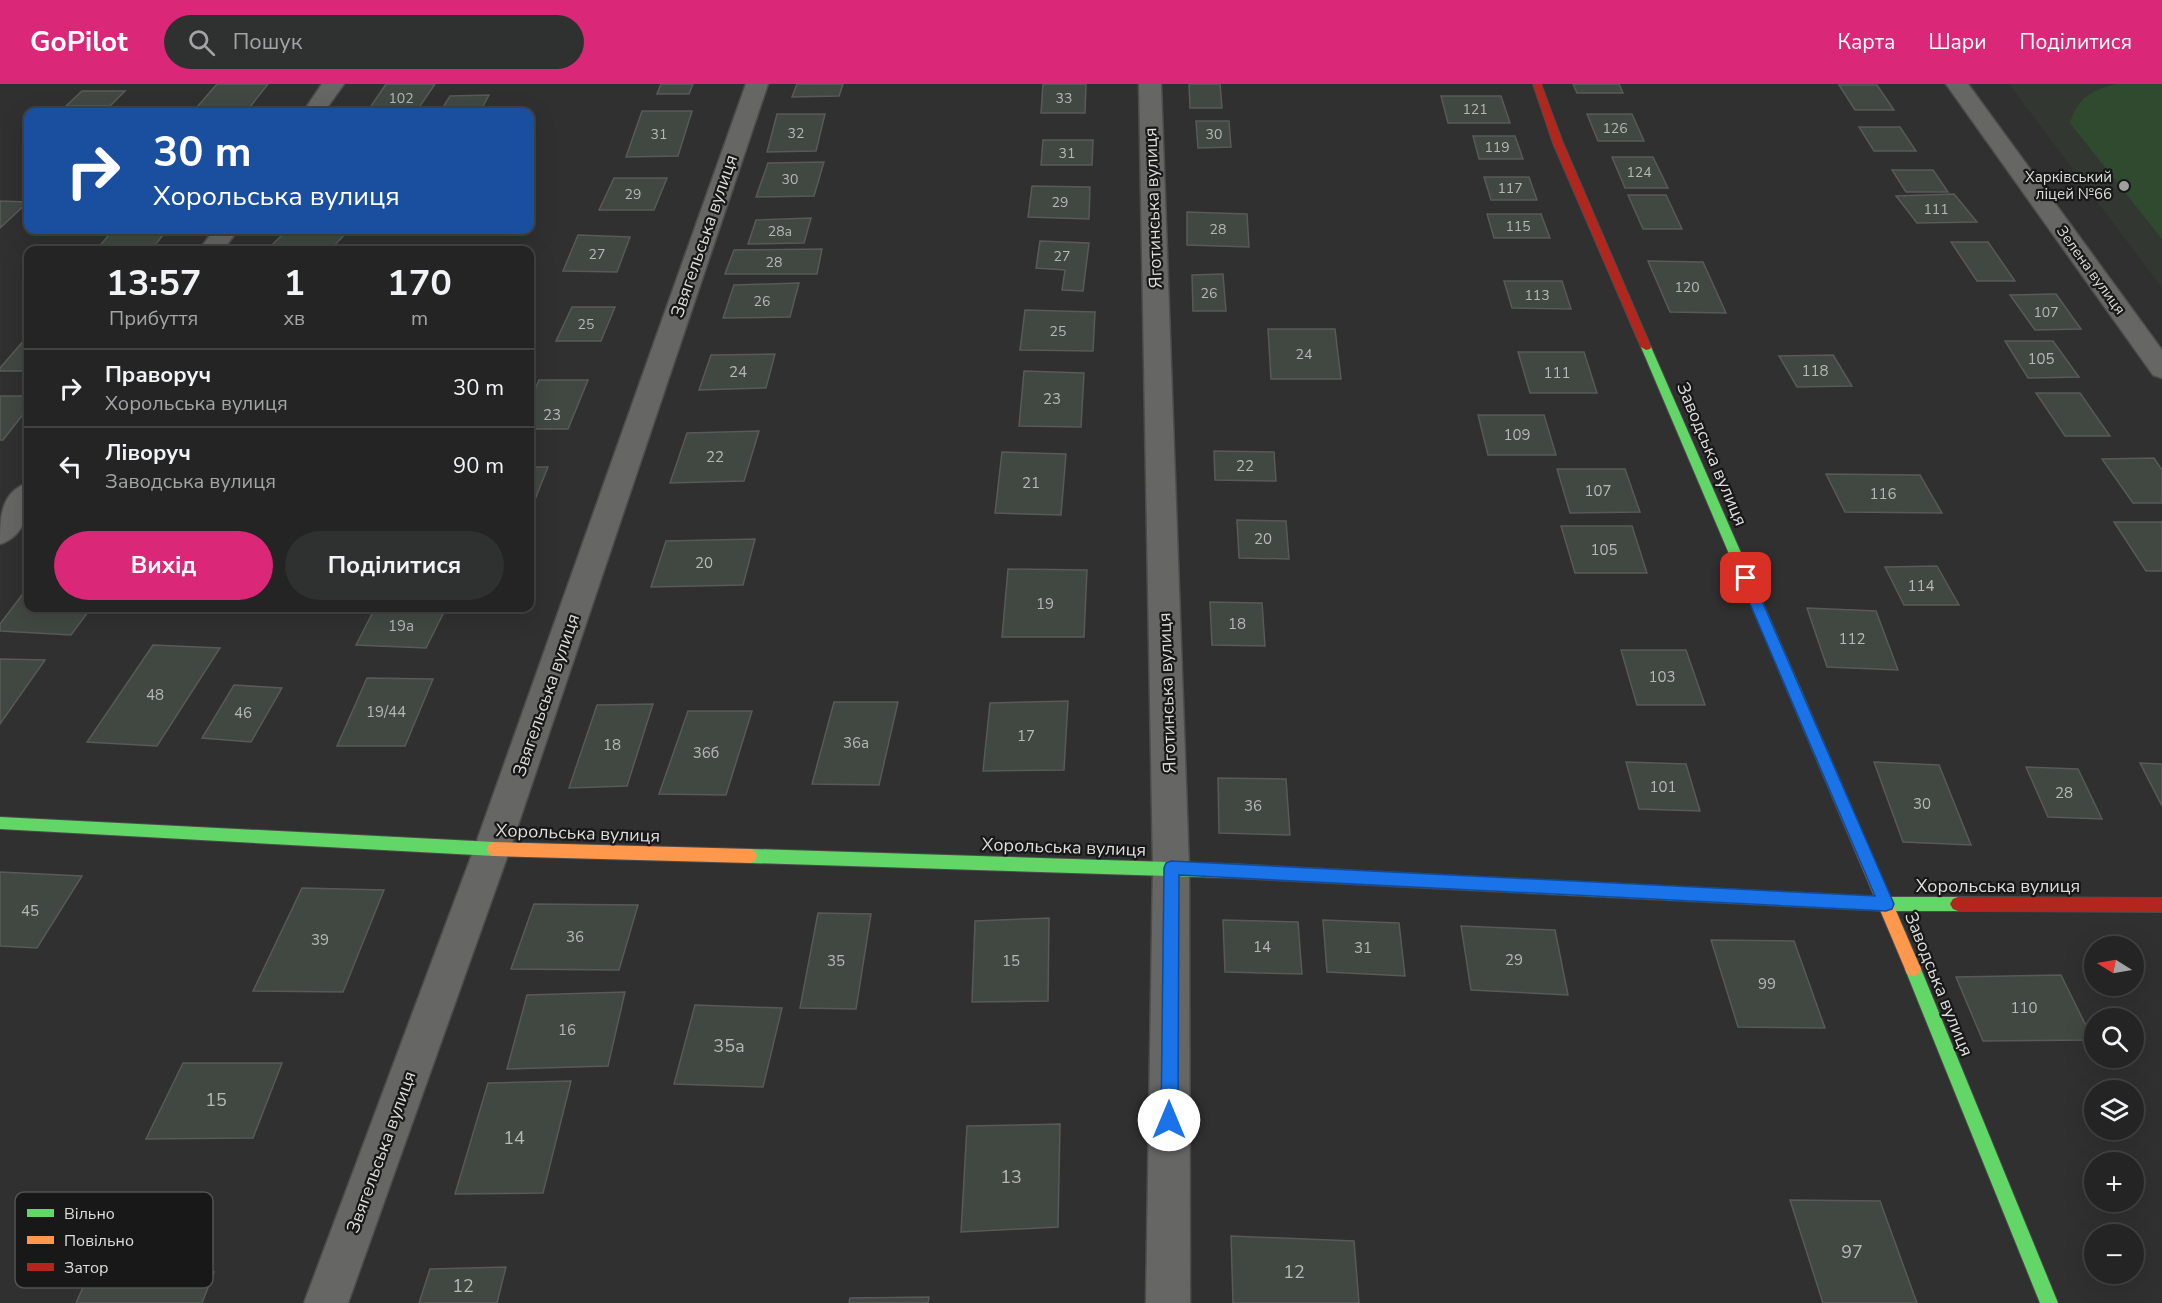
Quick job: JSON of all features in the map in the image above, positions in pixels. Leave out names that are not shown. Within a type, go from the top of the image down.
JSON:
[{"type":"street","points":[[316,108],[333,84]]},
{"type":"street","name":"Звягельська вулиця","points":[[326,1303],[492,849],[757,84]]},
{"type":"street","name":"Яготинська вулиця","points":[[1150,84],[1171,868],[1168,1303]]},
{"type":"street","name":"Заводська вулиця","points":[[1537,84],[1558,143],[1886,904],[2049,1303]]},
{"type":"street","name":"Зелена вулиця","points":[[1957,84],[2162,369]]},
{"type":"street","points":[[0,533],[24,500]]},
{"type":"street","name":"Хорольська вулиця","points":[[0,822],[492,849],[1171,868],[1886,904],[2162,905]]},
{"type":"shaded area","name":"Харківський ліцей №66","points":[[2009,84],[2162,84],[2162,288]]},
{"type":"green space","points":[[2118,84],[2162,84],[2162,239],[2070,123],[2077,107],[2087,96]]},
{"type":"building","points":[[217,84],[268,84],[250,107],[197,107]]},
{"type":"building","points":[[386,84],[435,84],[419,108],[370,108]]},
{"type":"building","points":[[661,84],[693,84],[689,94],[657,94]]},
{"type":"building","points":[[797,84],[843,84],[839,96],[792,97]]},
{"type":"building","points":[[1043,84],[1086,84],[1085,113],[1041,113]]},
{"type":"building","points":[[1189,84],[1220,84],[1222,108],[1190,108]]},
{"type":"building","points":[[1573,84],[1619,84],[1623,93],[1577,93]]},
{"type":"building","points":[[1839,85],[1877,85],[1894,110],[1855,110]]},
{"type":"building","points":[[82,91],[125,91],[110,106],[66,106]]},
{"type":"building","points":[[489,95],[482,108],[442,108],[450,96]]},
{"type":"building","points":[[1441,96],[1501,96],[1510,123],[1448,123]]},
{"type":"building","points":[[642,111],[692,111],[678,156],[626,157]]},
{"type":"building","points":[[777,114],[825,114],[816,151],[767,152]]},
{"type":"building","points":[[1587,114],[1632,114],[1644,141],[1598,141]]},
{"type":"building","points":[[1196,121],[1229,121],[1231,147],[1198,148]]},
{"type":"building","points":[[1859,127],[1900,127],[1916,151],[1874,151]]},
{"type":"building","points":[[1473,136],[1515,136],[1523,159],[1479,159]]},
{"type":"building","points":[[1043,140],[1093,140],[1092,165],[1041,165]]},
{"type":"building","points":[[1612,157],[1653,157],[1668,188],[1625,188]]},
{"type":"building","points":[[824,162],[814,196],[756,197],[768,163]]},
{"type":"building","points":[[1892,170],[1933,170],[1948,192],[1906,192]]},
{"type":"building","points":[[1484,177],[1529,177],[1537,200],[1491,200]]},
{"type":"building","points":[[614,178],[667,178],[654,210],[599,210]]},
{"type":"building","points":[[1032,186],[1090,187],[1089,219],[1028,217]]},
{"type":"building","points":[[1954,194],[1977,222],[1917,223],[1896,196]]},
{"type":"building","points":[[1628,195],[1666,195],[1682,229],[1643,229]]},
{"type":"building","points":[[0,201],[24,202],[24,206],[0,228]]},
{"type":"building","points":[[1187,212],[1247,214],[1249,247],[1187,245]]},
{"type":"building","points":[[1487,214],[1541,214],[1550,238],[1494,238]]},
{"type":"building","points":[[811,218],[804,243],[748,244],[756,220]]},
{"type":"building","points":[[110,234],[164,234],[154,246],[100,246]]},
{"type":"building","points":[[283,234],[345,234],[334,246],[271,246]]},
{"type":"building","points":[[578,235],[630,237],[617,272],[563,271]]},
{"type":"building","points":[[1040,241],[1089,243],[1083,291],[1062,290],[1065,270],[1036,268]]},
{"type":"building","points":[[1951,242],[1988,242],[2015,281],[1977,281]]},
{"type":"building","points":[[822,249],[817,274],[725,274],[734,250]]},
{"type":"building","points":[[1648,261],[1703,262],[1726,313],[1670,312]]},
{"type":"building","points":[[1223,274],[1226,311],[1193,311],[1192,275]]},
{"type":"building","points":[[1504,281],[1562,281],[1571,309],[1512,308]]},
{"type":"building","points":[[799,283],[790,317],[723,318],[734,285]]},
{"type":"building","points":[[2056,294],[2081,329],[2035,330],[2010,295]]},
{"type":"building","points":[[572,307],[615,307],[601,341],[556,341]]},
{"type":"building","points":[[1025,310],[1095,312],[1093,351],[1020,350]]},
{"type":"building","points":[[1268,329],[1335,329],[1341,379],[1271,379]]},
{"type":"building","points":[[24,340],[24,371],[0,371],[0,368]]},
{"type":"building","points":[[2005,341],[2053,341],[2079,377],[2028,378]]},
{"type":"building","points":[[1518,352],[1584,352],[1597,393],[1530,393]]},
{"type":"building","points":[[775,354],[766,388],[699,390],[711,355]]},
{"type":"building","points":[[1833,355],[1852,386],[1797,387],[1779,356]]},
{"type":"building","points":[[1024,371],[1084,373],[1081,427],[1019,426]]},
{"type":"building","points":[[539,380],[588,380],[568,429],[534,429],[534,392]]},
{"type":"building","points":[[2036,393],[2080,393],[2110,436],[2065,436]]},
{"type":"building","points":[[0,396],[24,396],[24,413],[3,440],[0,440]]},
{"type":"building","points":[[1478,415],[1544,415],[1556,455],[1488,455]]},
{"type":"building","points":[[759,431],[744,481],[670,483],[687,433]]},
{"type":"building","points":[[1214,451],[1274,452],[1276,481],[1215,480]]},
{"type":"building","points":[[1002,452],[1066,454],[1061,515],[995,513]]},
{"type":"building","points":[[2154,458],[2162,470],[2162,503],[2133,503],[2102,459]]},
{"type":"building","points":[[534,467],[548,467],[534,502]]},
{"type":"building","points":[[1557,469],[1625,469],[1640,512],[1570,513]]},
{"type":"building","points":[[1826,474],[1920,475],[1942,513],[1845,512]]},
{"type":"building","points":[[1237,520],[1286,521],[1289,559],[1239,558]]},
{"type":"building","points":[[2114,522],[2162,522],[2162,571],[2146,571]]},
{"type":"building","points":[[1561,526],[1632,526],[1647,573],[1575,573]]},
{"type":"building","points":[[755,539],[743,585],[651,587],[666,541]]},
{"type":"building","points":[[1937,566],[1959,605],[1904,605],[1885,567]]},
{"type":"building","points":[[1008,569],[1087,570],[1084,637],[1002,637]]},
{"type":"building","points":[[24,592],[24,612],[88,612],[71,635],[0,631],[0,624]]},
{"type":"building","points":[[1210,602],[1262,603],[1265,646],[1212,645]]},
{"type":"building","points":[[1807,608],[1876,611],[1898,670],[1827,667]]},
{"type":"building","points":[[373,612],[444,612],[426,648],[356,645]]},
{"type":"building","points":[[153,645],[220,648],[157,746],[87,742]]},
{"type":"building","points":[[1621,650],[1686,650],[1705,705],[1637,705]]},
{"type":"building","points":[[0,659],[45,660],[0,724]]},
{"type":"building","points":[[367,678],[433,679],[405,746],[337,746]]},
{"type":"building","points":[[234,685],[282,688],[251,742],[202,738]]},
{"type":"building","points":[[1068,701],[1064,770],[983,771],[990,703]]},
{"type":"building","points":[[834,702],[898,702],[879,785],[812,784]]},
{"type":"building","points":[[653,704],[627,786],[569,788],[597,705]]},
{"type":"building","points":[[688,711],[752,711],[726,795],[659,794]]},
{"type":"building","points":[[1626,762],[1686,764],[1700,811],[1639,809]]},
{"type":"building","points":[[1874,762],[1939,765],[1971,845],[1903,842]]},
{"type":"building","points":[[2140,763],[2162,764],[2162,806]]},
{"type":"building","points":[[2026,767],[2078,769],[2102,819],[2048,817]]},
{"type":"building","points":[[1218,778],[1286,779],[1290,835],[1219,833]]},
{"type":"building","points":[[0,872],[82,876],[37,948],[0,946]]},
{"type":"building","points":[[302,888],[384,890],[343,992],[253,991]]},
{"type":"building","points":[[534,904],[638,905],[619,970],[511,969]]},
{"type":"building","points":[[818,913],[871,914],[856,1009],[800,1008]]},
{"type":"building","points":[[1049,918],[1048,1001],[972,1002],[975,921]]},
{"type":"building","points":[[1223,920],[1298,922],[1302,974],[1225,972]]},
{"type":"building","points":[[1323,920],[1399,923],[1405,976],[1327,972]]},
{"type":"building","points":[[1461,926],[1555,930],[1568,995],[1471,990]]},
{"type":"building","points":[[1711,940],[1794,941],[1825,1028],[1738,1027]]},
{"type":"building","points":[[2061,975],[2084,1022],[2084,1040],[1983,1041],[1956,977]]},
{"type":"building","points":[[625,992],[608,1066],[507,1069],[527,995]]},
{"type":"building","points":[[695,1005],[782,1008],[763,1087],[674,1084]]},
{"type":"building","points":[[183,1063],[282,1063],[253,1138],[146,1139]]},
{"type":"building","points":[[571,1081],[543,1193],[455,1194],[488,1083]]},
{"type":"building","points":[[1060,1124],[1058,1227],[961,1232],[967,1126]]},
{"type":"building","points":[[1790,1200],[1880,1201],[1917,1303],[1823,1303]]},
{"type":"building","points":[[1231,1236],[1354,1241],[1359,1303],[1233,1303]]},
{"type":"building","points":[[506,1267],[497,1303],[419,1303],[430,1269]]},
{"type":"building","points":[[83,1288],[208,1288],[202,1303],[76,1303]]},
{"type":"building","points":[[929,1297],[928,1303],[849,1303],[850,1298]]},
{"type":"traffic: fast","points":[[1646,347],[1794,690]]},
{"type":"traffic: fast","points":[[0,823],[494,849]]},
{"type":"traffic: fast","points":[[750,856],[1232,871]]},
{"type":"traffic: fast","points":[[1464,883],[1886,904],[1958,904]]},
{"type":"traffic: fast","points":[[1913,969],[2049,1303]]},
{"type":"traffic: slow","points":[[1794,690],[1913,969]]},
{"type":"traffic: slow","points":[[494,849],[750,856]]},
{"type":"traffic: jam","points":[[1537,84],[1558,143],[1646,347]]},
{"type":"traffic: jam","points":[[1232,871],[1464,883]]},
{"type":"traffic: jam","points":[[1958,904],[2162,905]]},
{"type":"place","name":"Харківський ліцей №66","points":[[2124,186]]},
{"type":"route","points":[[1169,1120],[1171,868],[1886,904],[1746,578]]}]
